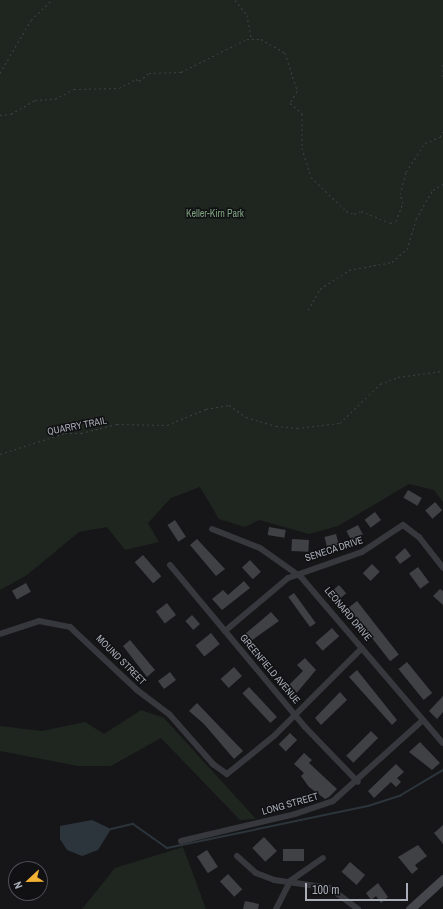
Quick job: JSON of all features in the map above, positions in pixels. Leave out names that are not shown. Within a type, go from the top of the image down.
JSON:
[{"type":"main road","points":[[410,909],[443,879]]},
{"type":"street","name":"SENECA DRIVE","points":[[225,631],[296,573],[362,552],[402,525],[418,537],[443,568]]},
{"type":"street","name":"LEONARD DRIVE","points":[[212,529],[260,548],[296,573],[443,743]]},
{"type":"street","name":"GREENFIELD AVENUE","points":[[170,565],[295,714],[358,782]]},
{"type":"street","name":"MOUND STREET","points":[[0,634],[39,621],[70,627],[137,690],[169,714],[207,758],[227,774],[259,750],[295,714]]},
{"type":"street","points":[[295,714],[362,648]]},
{"type":"street","name":"LONG STREET","points":[[181,841],[312,809],[336,799],[358,782],[424,720]]},
{"type":"street","points":[[437,736],[443,731]]},
{"type":"street","points":[[236,856],[256,873],[330,888],[358,909]]},
{"type":"street","points":[[276,909],[290,881],[323,858]]},
{"type":"path","points":[[0,73],[31,20],[52,0]]},
{"type":"path","points":[[235,0],[247,15],[251,38]]},
{"type":"path","points":[[0,115],[11,114],[35,100],[55,99],[74,89],[119,88],[136,79],[139,81],[149,73],[190,70],[251,38],[277,45],[285,53],[298,91],[290,103],[302,113],[305,162],[311,177],[346,211],[354,214],[361,211],[390,223],[396,221],[406,172],[425,143],[440,137],[443,132]]},
{"type":"path","points":[[443,64],[443,78]]},
{"type":"path","points":[[308,310],[320,289],[349,270],[392,262],[407,249],[416,219],[433,190],[443,184]]},
{"type":"path","name":"QUARRY TRAIL","points":[[0,454],[65,433],[118,424],[167,425],[206,409],[229,405],[246,417],[276,426],[298,428],[340,423],[380,384],[398,377],[443,370]]},
{"type":"green space","name":"Keller-Kirn Park","points":[[0,0],[443,0],[443,502],[434,490],[409,484],[338,526],[309,534],[259,520],[245,527],[219,519],[200,487],[171,498],[148,523],[159,542],[125,550],[107,527],[79,532],[27,575],[0,590]]},
{"type":"green space","points":[[141,710],[164,718],[256,819],[240,820],[161,738],[111,766],[78,766],[0,751],[0,726],[42,731],[85,722],[104,734]]},
{"type":"green space","points":[[183,847],[206,909],[82,909],[115,868]]},
{"type":"shaded area","points":[[92,820],[111,829],[98,850],[82,856],[67,850],[60,839],[60,826]]},
{"type":"building","points":[[408,490],[422,498],[417,506],[404,498]]},
{"type":"building","points":[[435,502],[442,510],[432,519],[425,511]]},
{"type":"building","points":[[375,512],[381,520],[371,528],[365,520]]},
{"type":"building","points":[[175,520],[186,537],[178,542],[167,525]]},
{"type":"building","points":[[358,525],[363,535],[351,541],[346,531]]},
{"type":"building","points":[[269,527],[286,530],[284,538],[268,535]]},
{"type":"building","points":[[336,534],[339,545],[327,548],[324,537]]},
{"type":"building","points":[[197,539],[225,569],[216,576],[190,545]]},
{"type":"building","points":[[292,539],[309,540],[308,552],[291,551]]},
{"type":"building","points":[[405,548],[411,556],[400,564],[395,557]]},
{"type":"building","points":[[143,555],[161,576],[153,583],[135,562]]},
{"type":"building","points":[[250,560],[261,572],[253,579],[242,568]]},
{"type":"building","points":[[372,564],[380,572],[371,581],[363,573]]},
{"type":"building","points":[[418,567],[429,582],[420,589],[409,573]]},
{"type":"building","points":[[244,581],[250,588],[222,610],[212,599],[223,590],[228,595]]},
{"type":"building","points":[[26,583],[31,592],[17,600],[12,591]]},
{"type":"building","points":[[339,585],[346,593],[340,599],[333,590]]},
{"type":"building","points":[[440,589],[443,591],[443,605],[433,596]]},
{"type":"building","points":[[294,593],[316,623],[310,627],[288,597]]},
{"type":"building","points":[[357,601],[399,655],[390,661],[348,608]]},
{"type":"building","points":[[167,603],[176,615],[165,623],[156,611]]},
{"type":"building","points":[[271,612],[279,621],[251,641],[245,634]]},
{"type":"building","points":[[192,615],[200,624],[193,630],[185,621]]},
{"type":"building","points":[[332,628],[339,636],[323,651],[315,642]]},
{"type":"building","points":[[211,633],[220,644],[204,656],[195,646]]},
{"type":"building","points":[[130,640],[155,670],[147,677],[123,646]]},
{"type":"building","points":[[305,658],[316,670],[294,696],[286,688],[303,671],[297,665]]},
{"type":"building","points":[[407,662],[432,693],[424,700],[398,669]]},
{"type":"building","points":[[234,667],[242,676],[229,688],[221,679]]},
{"type":"building","points":[[357,670],[397,720],[392,725],[349,677]]},
{"type":"building","points":[[170,672],[176,680],[164,689],[158,681]]},
{"type":"building","points":[[249,687],[277,717],[270,723],[242,693]]},
{"type":"building","points":[[340,692],[347,700],[321,725],[315,718]]},
{"type":"building","points":[[443,696],[443,712],[437,719],[429,711]]},
{"type":"building","points":[[197,703],[243,751],[234,759],[204,724],[189,711]]},
{"type":"building","points":[[371,731],[378,738],[353,763],[346,756]]},
{"type":"building","points":[[290,733],[297,740],[286,751],[279,744]]},
{"type":"building","points":[[420,742],[440,763],[432,770],[409,752]]},
{"type":"building","points":[[304,753],[312,760],[309,763],[337,789],[329,797],[325,799],[309,787],[301,776],[304,773],[294,764]]},
{"type":"building","points":[[396,764],[404,772],[397,778],[401,782],[396,787],[391,782],[374,798],[368,791]]},
{"type":"building","points":[[443,825],[443,844],[434,833]]},
{"type":"building","points":[[264,837],[277,851],[265,862],[252,848]]},
{"type":"building","points":[[418,845],[427,856],[415,865],[418,869],[412,874],[398,857]]},
{"type":"building","points":[[283,849],[304,849],[304,861],[283,861]]},
{"type":"building","points":[[207,850],[218,867],[208,873],[197,857]]},
{"type":"building","points":[[350,862],[365,875],[357,885],[341,872]]},
{"type":"building","points":[[228,874],[242,889],[234,897],[220,882]]},
{"type":"building","points":[[378,883],[388,897],[381,903],[376,896],[371,900],[366,893]]},
{"type":"building","points":[[245,901],[259,904],[258,909],[243,909]]},
{"type":"waterway","points":[[111,829],[133,824],[167,848],[368,806],[401,795],[443,770]]}]
